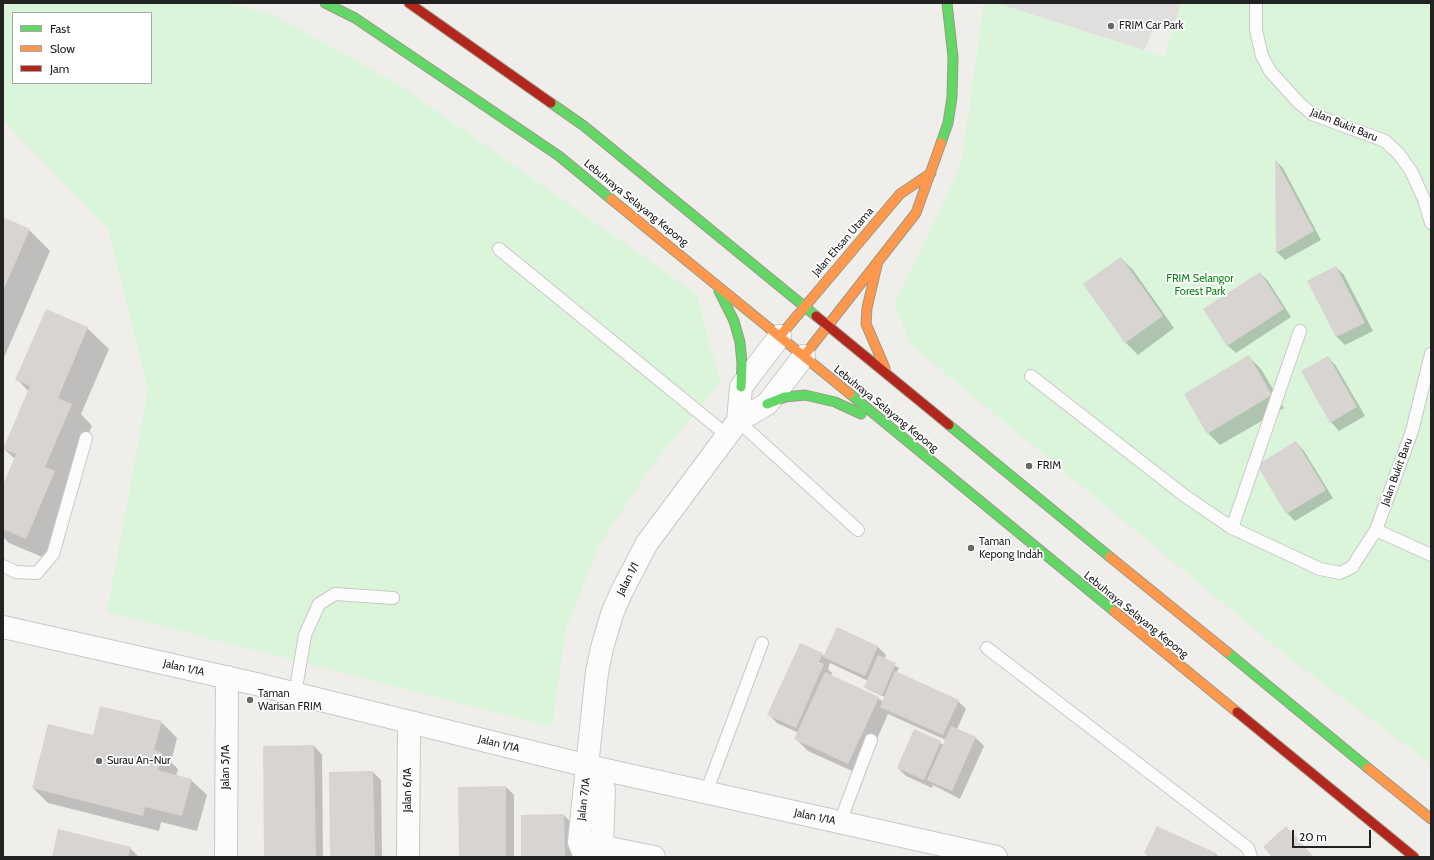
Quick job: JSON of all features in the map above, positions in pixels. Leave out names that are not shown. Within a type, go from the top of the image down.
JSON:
[{"type":"main road","name":"Lebuhraya Selayang Kepong","points":[[325,3],[355,18],[559,156],[1414,857]]},
{"type":"main road","points":[[409,3],[584,126],[1431,819]]},
{"type":"main road","points":[[828,326],[916,213],[931,173],[948,123],[952,97],[953,57],[948,3]]},
{"type":"main road","name":"Jalan Ehsan Utama","points":[[780,336],[900,194],[931,173]]},
{"type":"main road","points":[[878,261],[867,308],[866,324],[871,340],[888,375]]},
{"type":"main road","points":[[713,282],[728,307],[740,342],[742,364],[741,387]]},
{"type":"main road","name":"Jalan 1/1","points":[[804,356],[828,326]]},
{"type":"main road","points":[[767,404],[786,397],[805,395],[820,397],[835,402],[890,427]]},
{"type":"street","points":[[733,429],[741,387],[780,336]]},
{"type":"street","name":"Jalan 1/1","points":[[588,766],[600,656],[612,614],[621,593],[647,543],[733,429],[767,404],[804,356]]},
{"type":"street","name":"Jalan 1/1A","points":[[3,627],[227,677],[588,766],[996,857]]},
{"type":"street","name":"Jalan 5/1A","points":[[226,857],[227,677]]},
{"type":"street","name":"Jalan 6/1A","points":[[408,857],[409,722]]},
{"type":"street","name":"Jalan 7/1A","points":[[588,766],[604,789],[590,851]]},
{"type":"street","points":[[590,851],[654,857]]},
{"type":"lane","name":"Jalan Bukit Baru","points":[[1256,3],[1256,30],[1262,56],[1270,71],[1298,102],[1312,114],[1385,141],[1399,154],[1411,171],[1424,199],[1431,223]]},
{"type":"lane","points":[[499,249],[733,429],[858,530]]},
{"type":"lane","points":[[1232,528],[1300,331]]},
{"type":"lane","name":"Jalan Bukit Baru","points":[[1031,376],[1185,496],[1232,528],[1320,569],[1340,573],[1352,567],[1376,530],[1412,431],[1431,354]]},
{"type":"lane","points":[[3,566],[16,572],[37,573],[53,554],[86,438]]},
{"type":"lane","points":[[1376,530],[1431,555]]},
{"type":"lane","points":[[295,694],[305,635],[319,604],[336,594],[393,598]]},
{"type":"lane","points":[[706,793],[762,643]]},
{"type":"lane","points":[[987,648],[1248,848],[1251,857]]},
{"type":"lane","points":[[840,822],[871,740]]},
{"type":"green space","points":[[3,3],[226,3],[273,15],[398,84],[697,294],[720,383],[651,467],[598,547],[566,629],[552,727],[107,612],[148,390],[108,229],[3,120]]},
{"type":"green space","name":"FRIM Selangor Forest Park","points":[[984,3],[996,3],[1165,57],[1181,3],[1431,3],[1431,764],[1294,662],[910,344],[895,304],[961,165]]},
{"type":"shaded area","name":"FRIM Car Park","points":[[996,3],[1181,3],[1173,29],[1156,24],[1144,50]]},
{"type":"building","points":[[1275,158],[1314,231],[1276,253]]},
{"type":"building","points":[[3,217],[30,229],[3,291]]},
{"type":"building","points":[[1121,257],[1163,316],[1125,343],[1083,284]]},
{"type":"building","points":[[1336,266],[1365,323],[1336,337],[1307,281]]},
{"type":"building","points":[[1260,272],[1284,309],[1227,346],[1203,309]]},
{"type":"building","points":[[46,309],[88,327],[58,398],[72,404],[45,467],[55,471],[26,539],[3,529],[3,485],[16,454],[3,449],[30,386],[15,380]]},
{"type":"building","points":[[1249,355],[1272,395],[1207,434],[1184,394]]},
{"type":"building","points":[[1328,356],[1357,407],[1330,423],[1301,371]]},
{"type":"building","points":[[1296,441],[1326,490],[1286,514],[1257,465]]},
{"type":"building","points":[[837,627],[878,646],[865,676],[823,657]]},
{"type":"building","points":[[800,643],[823,653],[819,662],[824,664],[796,728],[767,715]]},
{"type":"building","points":[[878,655],[896,663],[882,695],[864,687]]},
{"type":"building","points":[[895,671],[959,700],[943,735],[880,707]]},
{"type":"building","points":[[825,672],[879,697],[848,764],[794,739]]},
{"type":"building","name":"Surau An-Nur","points":[[100,706],[162,721],[154,750],[162,753],[158,770],[192,779],[182,816],[145,807],[143,816],[32,788],[48,724],[93,735]]},
{"type":"building","points":[[951,726],[976,737],[952,791],[927,780]]},
{"type":"building","points":[[914,729],[941,741],[924,780],[897,768]]},
{"type":"building","points":[[314,745],[316,857],[264,857],[263,746]]},
{"type":"building","points":[[373,771],[375,857],[330,857],[329,772]]},
{"type":"building","points":[[506,786],[506,857],[459,857],[458,787]]},
{"type":"building","points":[[564,814],[565,857],[521,857],[521,815]]},
{"type":"building","points":[[1157,826],[1216,853],[1214,857],[1152,857],[1144,853]]},
{"type":"building","points":[[1286,826],[1314,857],[1272,857],[1263,847]]},
{"type":"building","points":[[58,829],[131,847],[128,857],[52,857]]},
{"type":"traffic: fast","points":[[325,3],[355,18],[559,156],[611,199]]},
{"type":"traffic: fast","points":[[941,143],[948,123],[952,97],[953,57],[947,3]]},
{"type":"traffic: fast","points":[[551,103],[584,126],[816,316]]},
{"type":"traffic: fast","points":[[719,291],[734,321],[740,342],[742,364],[741,387]]},
{"type":"traffic: fast","points":[[850,394],[1114,611]]},
{"type":"traffic: fast","points":[[767,404],[785,397],[805,395],[835,402],[861,414]]},
{"type":"traffic: fast","points":[[949,425],[1110,557]]},
{"type":"traffic: fast","points":[[1227,652],[1368,768]]},
{"type":"traffic: slow","points":[[804,356],[916,213],[941,143]]},
{"type":"traffic: slow","points":[[780,336],[900,194],[931,173]]},
{"type":"traffic: slow","points":[[611,199],[850,394]]},
{"type":"traffic: slow","points":[[878,261],[867,308],[866,324],[885,368]]},
{"type":"traffic: slow","points":[[1110,557],[1227,652]]},
{"type":"traffic: slow","points":[[1114,611],[1237,712]]},
{"type":"traffic: slow","points":[[1368,768],[1431,819]]},
{"type":"traffic: jam","points":[[409,3],[551,103]]},
{"type":"traffic: jam","points":[[816,316],[949,425]]},
{"type":"traffic: jam","points":[[1237,712],[1414,857]]},
{"type":"place","name":"FRIM Car Park","points":[[1111,26]]},
{"type":"place","name":"FRIM","points":[[1029,466]]},
{"type":"place","name":"Taman Kepong Indah","points":[[971,548]]},
{"type":"place","name":"Taman Warisan FRIM","points":[[250,700]]},
{"type":"place","name":"Surau An-Nur","points":[[99,761]]}]
